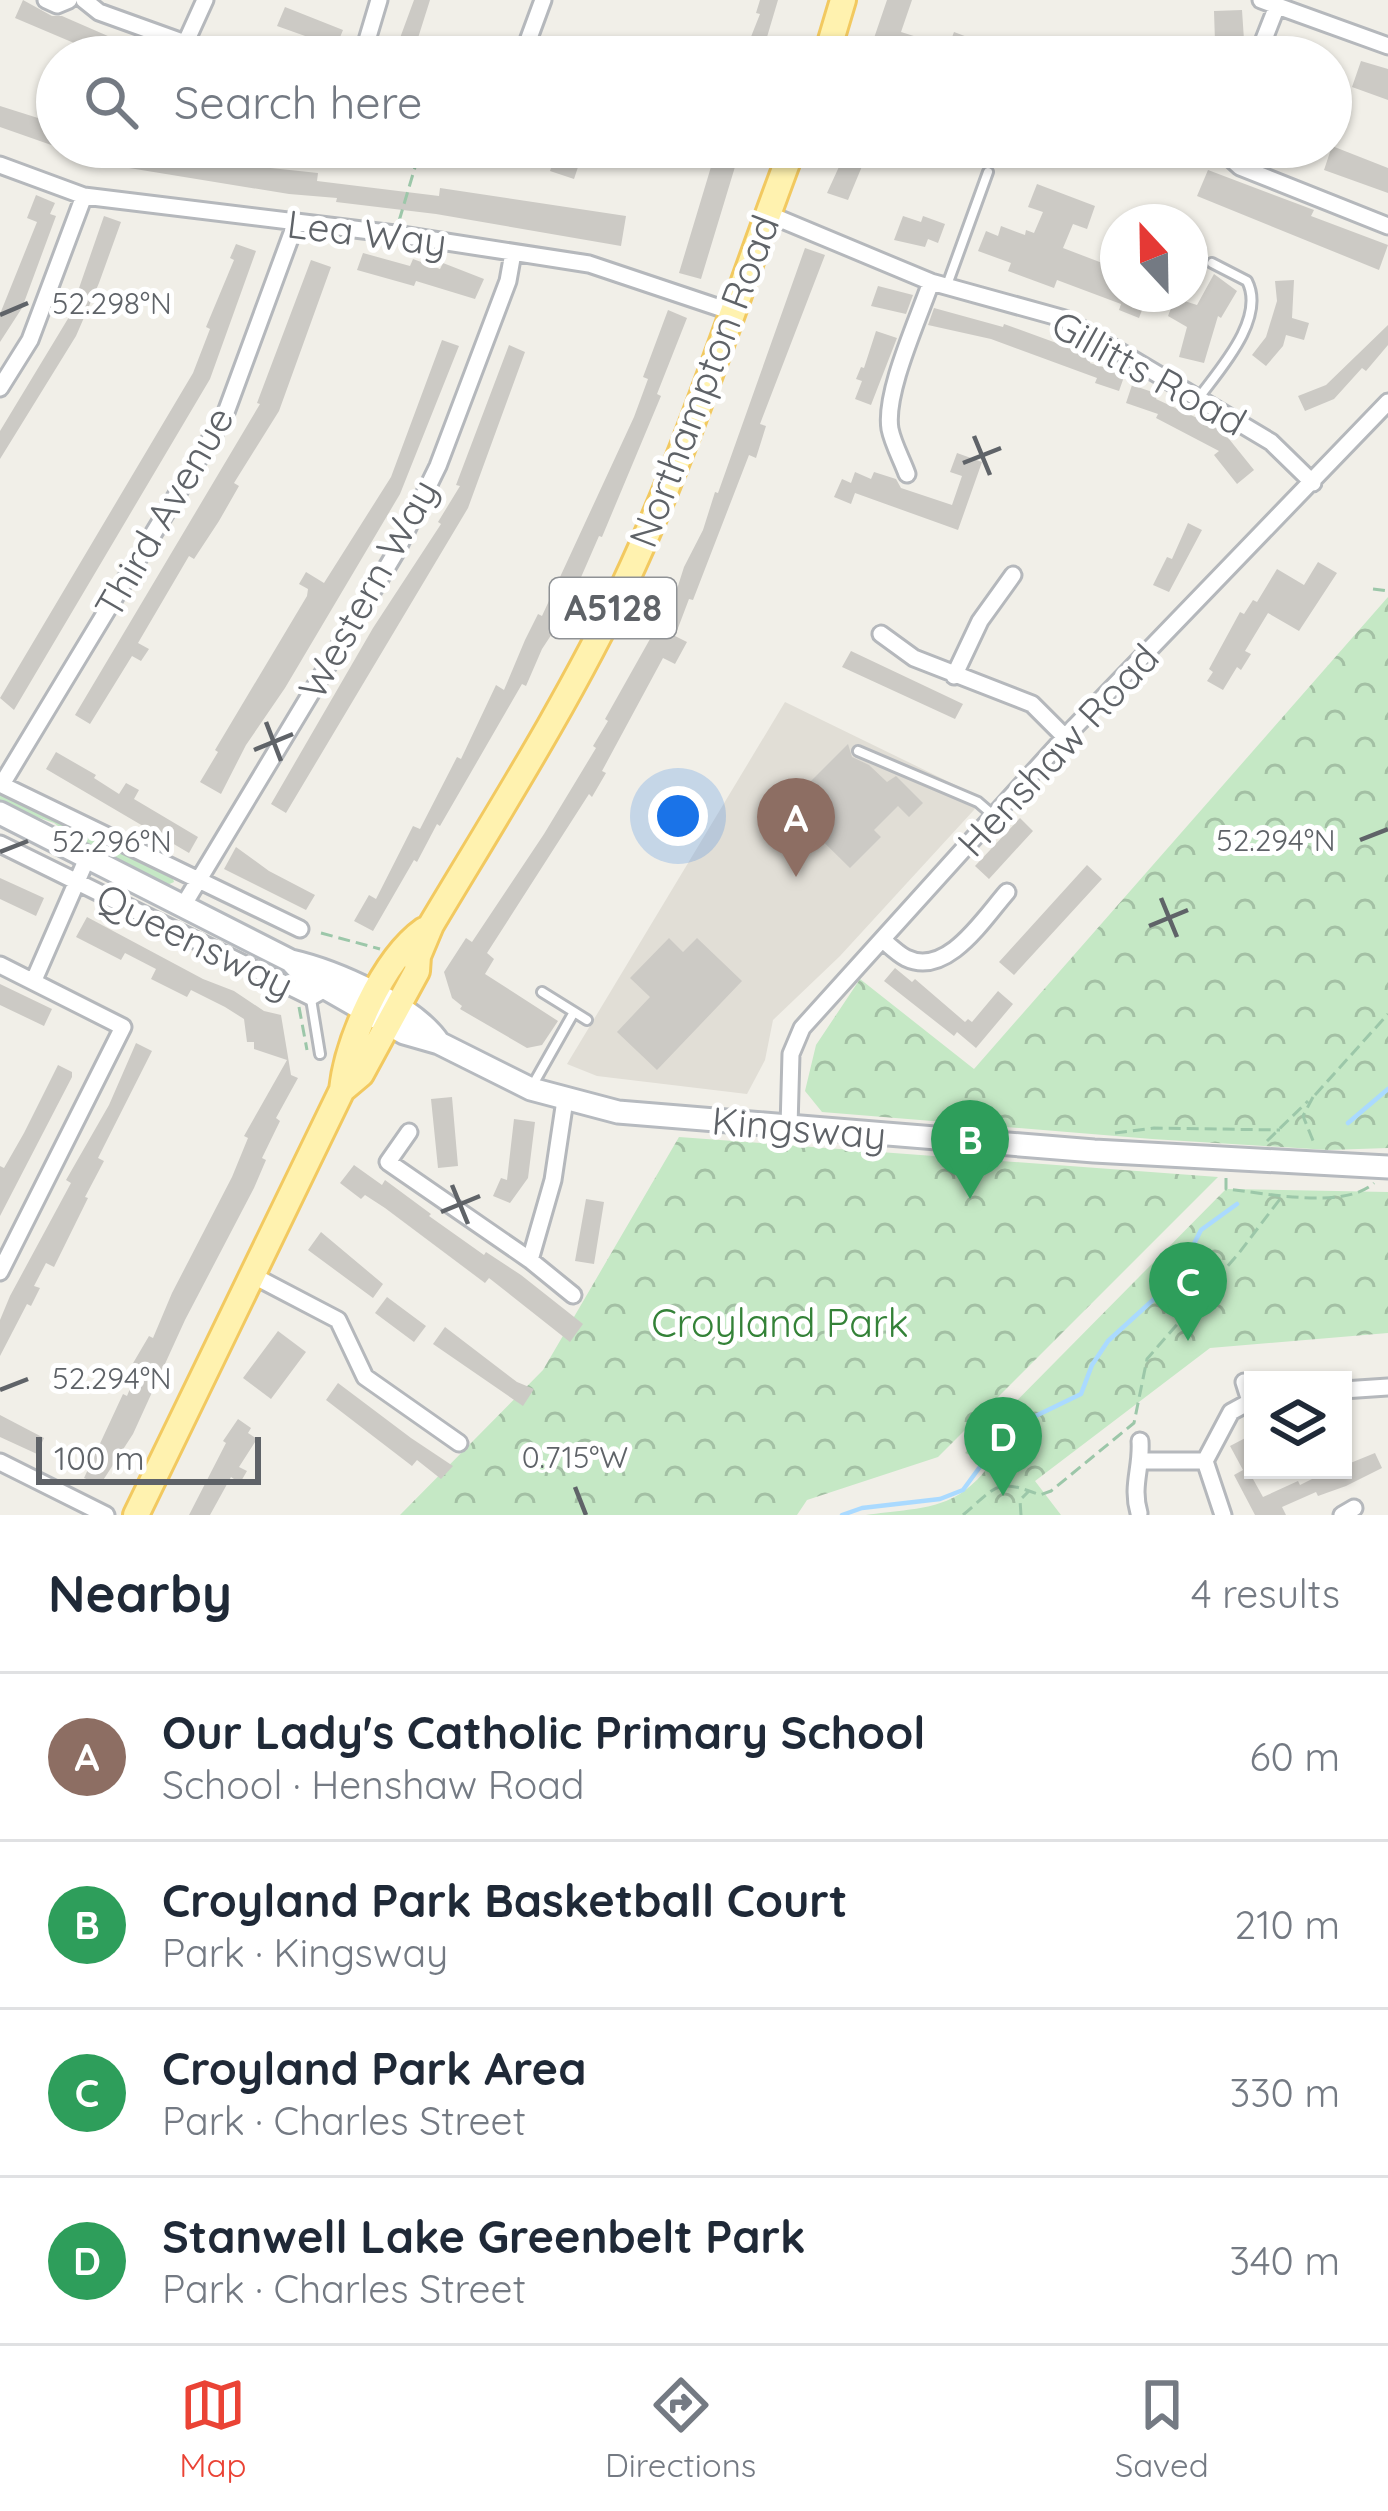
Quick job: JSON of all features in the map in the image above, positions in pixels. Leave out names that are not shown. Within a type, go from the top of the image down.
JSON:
[{"type":"main road","points":[[832,36],[843,0]]},
{"type":"main road","name":"Northampton Road","points":[[136,1515],[342,1090],[349,1046],[417,971],[431,925],[599,636],[656,512],[785,168]]},
{"type":"main road","name":"Northampton Road","points":[[342,1090],[361,1074],[410,940],[431,925]]},
{"type":"street","points":[[46,0],[57,5],[69,0]]},
{"type":"street","points":[[84,0],[99,12],[164,36]]},
{"type":"street","points":[[189,36],[205,0]]},
{"type":"street","points":[[368,36],[379,0]]},
{"type":"street","points":[[530,36],[543,0]]},
{"type":"street","points":[[1262,36],[1269,3],[1388,46]]},
{"type":"street","name":"Lea Way","points":[[0,165],[84,196],[395,235],[613,269],[732,313]]},
{"type":"street","points":[[1243,168],[1388,226]]},
{"type":"street","points":[[0,388],[30,340],[84,196]]},
{"type":"street","name":"Gillitts Road","points":[[768,214],[939,284],[1066,319],[1097,342],[1271,442],[1313,483]]},
{"type":"street","name":"Third Avenue","points":[[1,784],[225,415],[295,225]]},
{"type":"street","name":"Western Way","points":[[183,906],[396,552],[437,466],[508,281],[513,253]]},
{"type":"street","points":[[907,474],[890,429],[890,391],[939,284]]},
{"type":"street","name":"Henshaw Road","points":[[789,1127],[791,1054],[802,1028],[1065,737],[1384,414]]},
{"type":"street","points":[[954,676],[980,621],[1013,575]]},
{"type":"street","points":[[881,634],[914,658],[1032,704],[1065,737]]},
{"type":"street","points":[[1,784],[300,929]]},
{"type":"street","name":"Queensway","points":[[0,813],[291,961],[314,966],[381,1010]]},
{"type":"street","name":"Queensway","points":[[0,844],[318,993],[381,1010]]},
{"type":"street","points":[[34,980],[88,856]]},
{"type":"street","points":[[883,940],[909,961],[936,961],[963,943],[1006,892]]},
{"type":"street","name":"Queensway","points":[[291,961],[318,993]]},
{"type":"street","points":[[0,965],[123,1027],[0,1272]]},
{"type":"street","name":"Kingsway","points":[[381,1010],[426,1023],[439,1043],[531,1089],[618,1112],[1381,1171]]},
{"type":"street","points":[[530,1260],[553,1180],[566,1100]]},
{"type":"street","points":[[409,1132],[388,1162],[573,1295]]},
{"type":"street","points":[[252,1275],[338,1320],[365,1377],[459,1443]]},
{"type":"street","points":[[1352,1389],[1388,1387]]},
{"type":"street","points":[[1223,1515],[1205,1461],[1218,1430],[1244,1405]]},
{"type":"street","points":[[1139,1513],[1133,1494],[1142,1461],[1140,1441]]},
{"type":"street","points":[[1142,1461],[1205,1461]]},
{"type":"street","points":[[0,1462],[106,1515]]},
{"type":"lane","points":[[939,284],[988,172]]},
{"type":"lane","points":[[1199,398],[1240,335],[1252,295],[1246,281],[1212,263]]},
{"type":"lane","points":[[858,752],[978,802],[994,816]]},
{"type":"lane","points":[[253,942],[266,914]]},
{"type":"lane","points":[[542,992],[587,1020]]},
{"type":"lane","points":[[318,993],[320,1054]]},
{"type":"lane","points":[[531,1089],[574,1012]]},
{"type":"path","points":[[395,235],[415,168]]},
{"type":"path","points":[[1373,590],[1388,591]]},
{"type":"path","points":[[321,933],[387,952]]},
{"type":"path","points":[[1262,1145],[1388,1014]]},
{"type":"path","points":[[1313,1097],[1303,1116],[1320,1153]]},
{"type":"path","points":[[1094,1151],[1107,1135],[1131,1129],[1280,1130]]},
{"type":"path","points":[[1226,1176],[1226,1189],[1355,1197],[1374,1184],[1381,1171]]},
{"type":"path","points":[[963,1515],[1003,1485],[1016,1484],[1040,1495],[1051,1492],[1134,1424],[1148,1359],[1282,1195]]},
{"type":"path","points":[[1021,1515],[1020,1500],[1029,1490]]},
{"type":"shaded area","points":[[785,702],[984,799],[840,956],[773,1020],[765,1060],[747,1094],[597,1076],[567,1064]]},
{"type":"green space","points":[[1388,597],[1388,1148],[1329,1150],[1152,1139],[822,1112],[805,1091],[816,1045],[860,979],[974,1069]]},
{"type":"green space","points":[[0,790],[171,873],[174,882],[165,886],[87,847],[54,823],[0,804]]},
{"type":"green space","name":"Croyland Park","points":[[679,1137],[1218,1177],[938,1457],[807,1500],[797,1515],[400,1515],[543,1370]]},
{"type":"green space","points":[[1226,1189],[1388,1192],[1388,1333],[1210,1348],[1035,1481],[1061,1515],[866,1515],[936,1504],[977,1480],[990,1464],[965,1453]]},
{"type":"building","points":[[23,0],[108,36],[57,36],[15,18]]},
{"type":"building","points":[[414,0],[430,0],[419,36],[401,36]]},
{"type":"building","points":[[760,0],[778,0],[767,36],[751,36],[760,14],[756,13]]},
{"type":"building","points":[[887,0],[912,0],[901,32],[914,36],[875,36]]},
{"type":"building","points":[[285,7],[343,30],[341,36],[305,36],[277,26]]},
{"type":"building","points":[[1242,10],[1244,36],[1215,36],[1214,11]]},
{"type":"building","points":[[1361,61],[1388,69],[1388,100],[1352,87]]},
{"type":"building","points":[[0,106],[36,117],[36,140],[0,127]]},
{"type":"building","points":[[1352,154],[1388,168],[1388,193],[1324,170],[1352,168]]},
{"type":"building","points":[[129,168],[271,168],[318,173],[317,181],[439,196],[440,188],[626,216],[621,246]]},
{"type":"building","points":[[551,168],[578,168],[574,179]]},
{"type":"building","points":[[711,168],[735,168],[701,279],[679,273]]},
{"type":"building","points":[[838,168],[861,168],[848,200],[827,193]]},
{"type":"building","points":[[1208,170],[1314,210],[1311,216],[1388,245],[1379,270],[1197,196]]},
{"type":"building","points":[[1037,184],[1095,206],[1087,229],[1073,224],[1063,248],[1100,262],[1100,296],[1057,280],[1054,288],[1008,271],[1011,263],[978,251],[986,231],[998,236],[1001,226],[1025,235],[1026,230],[1034,233],[1043,212],[1028,207]]},
{"type":"building","points":[[36,195],[55,203],[50,214],[56,216],[22,308],[0,342],[0,314],[37,222],[27,218]]},
{"type":"building","points":[[104,216],[121,222],[99,283],[76,336],[0,459],[0,431],[69,317]]},
{"type":"building","points":[[903,216],[921,222],[923,216],[945,224],[938,243],[928,239],[925,247],[894,240]]},
{"type":"building","points":[[236,244],[256,251],[210,379],[14,710],[0,698],[193,373]]},
{"type":"building","points":[[805,248],[825,255],[760,424],[766,426],[756,458],[749,455],[675,636],[687,642],[675,664],[663,658],[592,797],[589,794],[487,953],[494,959],[485,974],[558,1021],[542,1045],[527,1048],[460,1009],[444,972],[466,938],[472,942],[544,834],[671,608],[718,493]]},
{"type":"building","points":[[363,253],[410,266],[413,259],[440,269],[443,263],[484,279],[475,299],[416,281],[414,286],[357,270]]},
{"type":"building","points":[[311,260],[331,267],[279,411],[234,483],[239,486],[219,521],[194,559],[189,556],[138,643],[149,649],[141,661],[132,656],[90,724],[75,715],[260,404]]},
{"type":"building","points":[[1214,274],[1237,291],[1218,316],[1204,363],[1179,357],[1187,327],[1168,316],[1170,312],[1208,312],[1208,285]]},
{"type":"building","points":[[1294,280],[1292,318],[1309,323],[1304,340],[1286,335],[1266,366],[1252,355],[1266,337],[1277,301],[1275,281]]},
{"type":"building","points":[[878,286],[913,295],[906,314],[871,306]]},
{"type":"building","points":[[934,308],[1004,324],[1092,356],[1090,363],[1125,374],[1119,391],[1095,383],[1097,378],[991,339],[928,325]]},
{"type":"building","points":[[668,310],[687,318],[657,394],[661,396],[602,537],[526,686],[522,684],[373,931],[354,921],[369,895],[376,899],[413,826],[420,829],[496,685],[504,690],[634,417]]},
{"type":"building","points":[[1388,325],[1388,345],[1366,371],[1362,368],[1334,399],[1305,411],[1298,396],[1326,385]]},
{"type":"building","points":[[876,331],[897,338],[871,405],[855,399],[862,381],[856,379]]},
{"type":"building","points":[[442,340],[459,346],[400,494],[246,745],[221,794],[200,782],[215,750],[307,596],[308,589],[299,584],[306,572],[324,583],[391,477]]},
{"type":"building","points":[[509,345],[525,352],[468,508],[286,813],[271,804],[373,628],[441,524],[460,486],[456,485]]},
{"type":"building","points":[[1132,385],[1221,429],[1254,470],[1237,484],[1214,455],[1219,451],[1156,418],[1158,414],[1126,403]]},
{"type":"building","points":[[957,453],[982,462],[958,530],[855,493],[851,504],[834,497],[842,479],[851,483],[855,472],[871,479],[874,472],[896,479],[901,488],[952,505],[962,476],[950,472]]},
{"type":"building","points":[[1188,523],[1202,530],[1169,592],[1153,585],[1167,557],[1172,559]]},
{"type":"building","points":[[1318,562],[1337,573],[1299,631],[1268,613],[1245,651],[1251,654],[1241,670],[1237,667],[1223,690],[1207,681],[1240,612],[1244,614],[1253,600],[1257,602],[1277,569],[1304,585]]},
{"type":"building","points":[[851,651],[963,704],[955,719],[842,667]]},
{"type":"building","points":[[848,744],[852,757],[887,782],[896,776],[923,803],[909,817],[898,806],[874,830],[881,837],[850,868],[793,812],[802,802],[796,796]]},
{"type":"building","points":[[56,752],[119,794],[126,783],[139,790],[134,799],[198,837],[189,853],[46,769]]},
{"type":"building","points":[[1020,818],[1033,831],[989,879],[975,866]]},
{"type":"building","points":[[236,847],[315,895],[306,910],[224,869]]},
{"type":"building","points":[[1087,865],[1102,879],[1014,975],[999,962]]},
{"type":"building","points":[[0,878],[44,898],[36,916],[0,899]]},
{"type":"building","points":[[87,917],[264,1011],[281,1015],[291,1075],[298,1078],[276,1118],[280,1121],[254,1188],[185,1320],[133,1434],[100,1485],[84,1478],[123,1394],[127,1396],[136,1374],[129,1370],[149,1336],[153,1338],[232,1177],[248,1138],[244,1136],[287,1060],[254,1049],[254,1042],[247,1042],[244,1019],[225,1007],[191,990],[187,997],[151,979],[156,969],[125,953],[121,960],[76,937]]},
{"type":"building","points":[[669,938],[683,952],[697,938],[742,981],[657,1070],[617,1032],[650,997],[630,978]]},
{"type":"building","points":[[895,968],[965,1022],[972,1022],[998,991],[1013,1004],[976,1048],[884,981]]},
{"type":"building","points":[[0,984],[52,1009],[44,1026],[0,1005]]},
{"type":"building","points":[[136,1043],[152,1051],[98,1158],[104,1161],[54,1267],[46,1263],[34,1286],[40,1288],[0,1356],[0,1320],[10,1296],[71,1183],[66,1180],[109,1105]]},
{"type":"building","points":[[58,1065],[72,1072],[72,1077],[0,1216],[0,1166],[4,1168]]},
{"type":"building","points":[[452,1097],[458,1166],[438,1168],[431,1099]]},
{"type":"building","points":[[514,1119],[535,1122],[528,1178],[510,1203],[493,1196],[501,1178],[507,1180]]},
{"type":"building","points":[[354,1165],[382,1185],[385,1180],[583,1324],[570,1342],[489,1278],[485,1283],[385,1208],[365,1195],[361,1199],[340,1183]]},
{"type":"building","points":[[586,1199],[604,1202],[594,1264],[575,1261]]},
{"type":"building","points":[[321,1232],[383,1284],[373,1298],[308,1250]]},
{"type":"building","points":[[387,1297],[426,1326],[414,1342],[375,1313]]},
{"type":"building","points":[[445,1327],[517,1382],[534,1389],[523,1406],[433,1344]]},
{"type":"building","points":[[278,1331],[306,1352],[271,1399],[243,1378]]},
{"type":"building","points":[[338,1383],[453,1466],[441,1479],[417,1460],[412,1466],[326,1400]]},
{"type":"building","points":[[0,1415],[44,1438],[37,1454],[0,1437]]},
{"type":"building","points":[[238,1419],[257,1439],[239,1467],[247,1471],[240,1483],[231,1477],[210,1515],[189,1515],[223,1441]]},
{"type":"building","points":[[1244,1439],[1244,1479],[1253,1479],[1263,1497],[1298,1481],[1300,1485],[1312,1479],[1352,1479],[1352,1462],[1375,1453],[1382,1468],[1346,1486],[1318,1496],[1316,1492],[1282,1507],[1286,1515],[1255,1515],[1234,1475],[1243,1470],[1230,1446]]},
{"type":"waterway","points":[[1348,1123],[1388,1089]]},
{"type":"waterway","points":[[842,1515],[862,1508],[940,1499],[963,1490],[1007,1430],[1081,1394],[1108,1341],[1176,1279],[1201,1230],[1237,1204]]},
{"type":"place","name":"Our Lady's Catholic Primary School","points":[[796,877]]},
{"type":"place","name":"Croyland Park Basketball Court","points":[[970,1199]]},
{"type":"place","name":"Croyland Park Area","points":[[1188,1341]]},
{"type":"place","name":"Stanwell Lake Greenbelt Park","points":[[1003,1496]]}]
